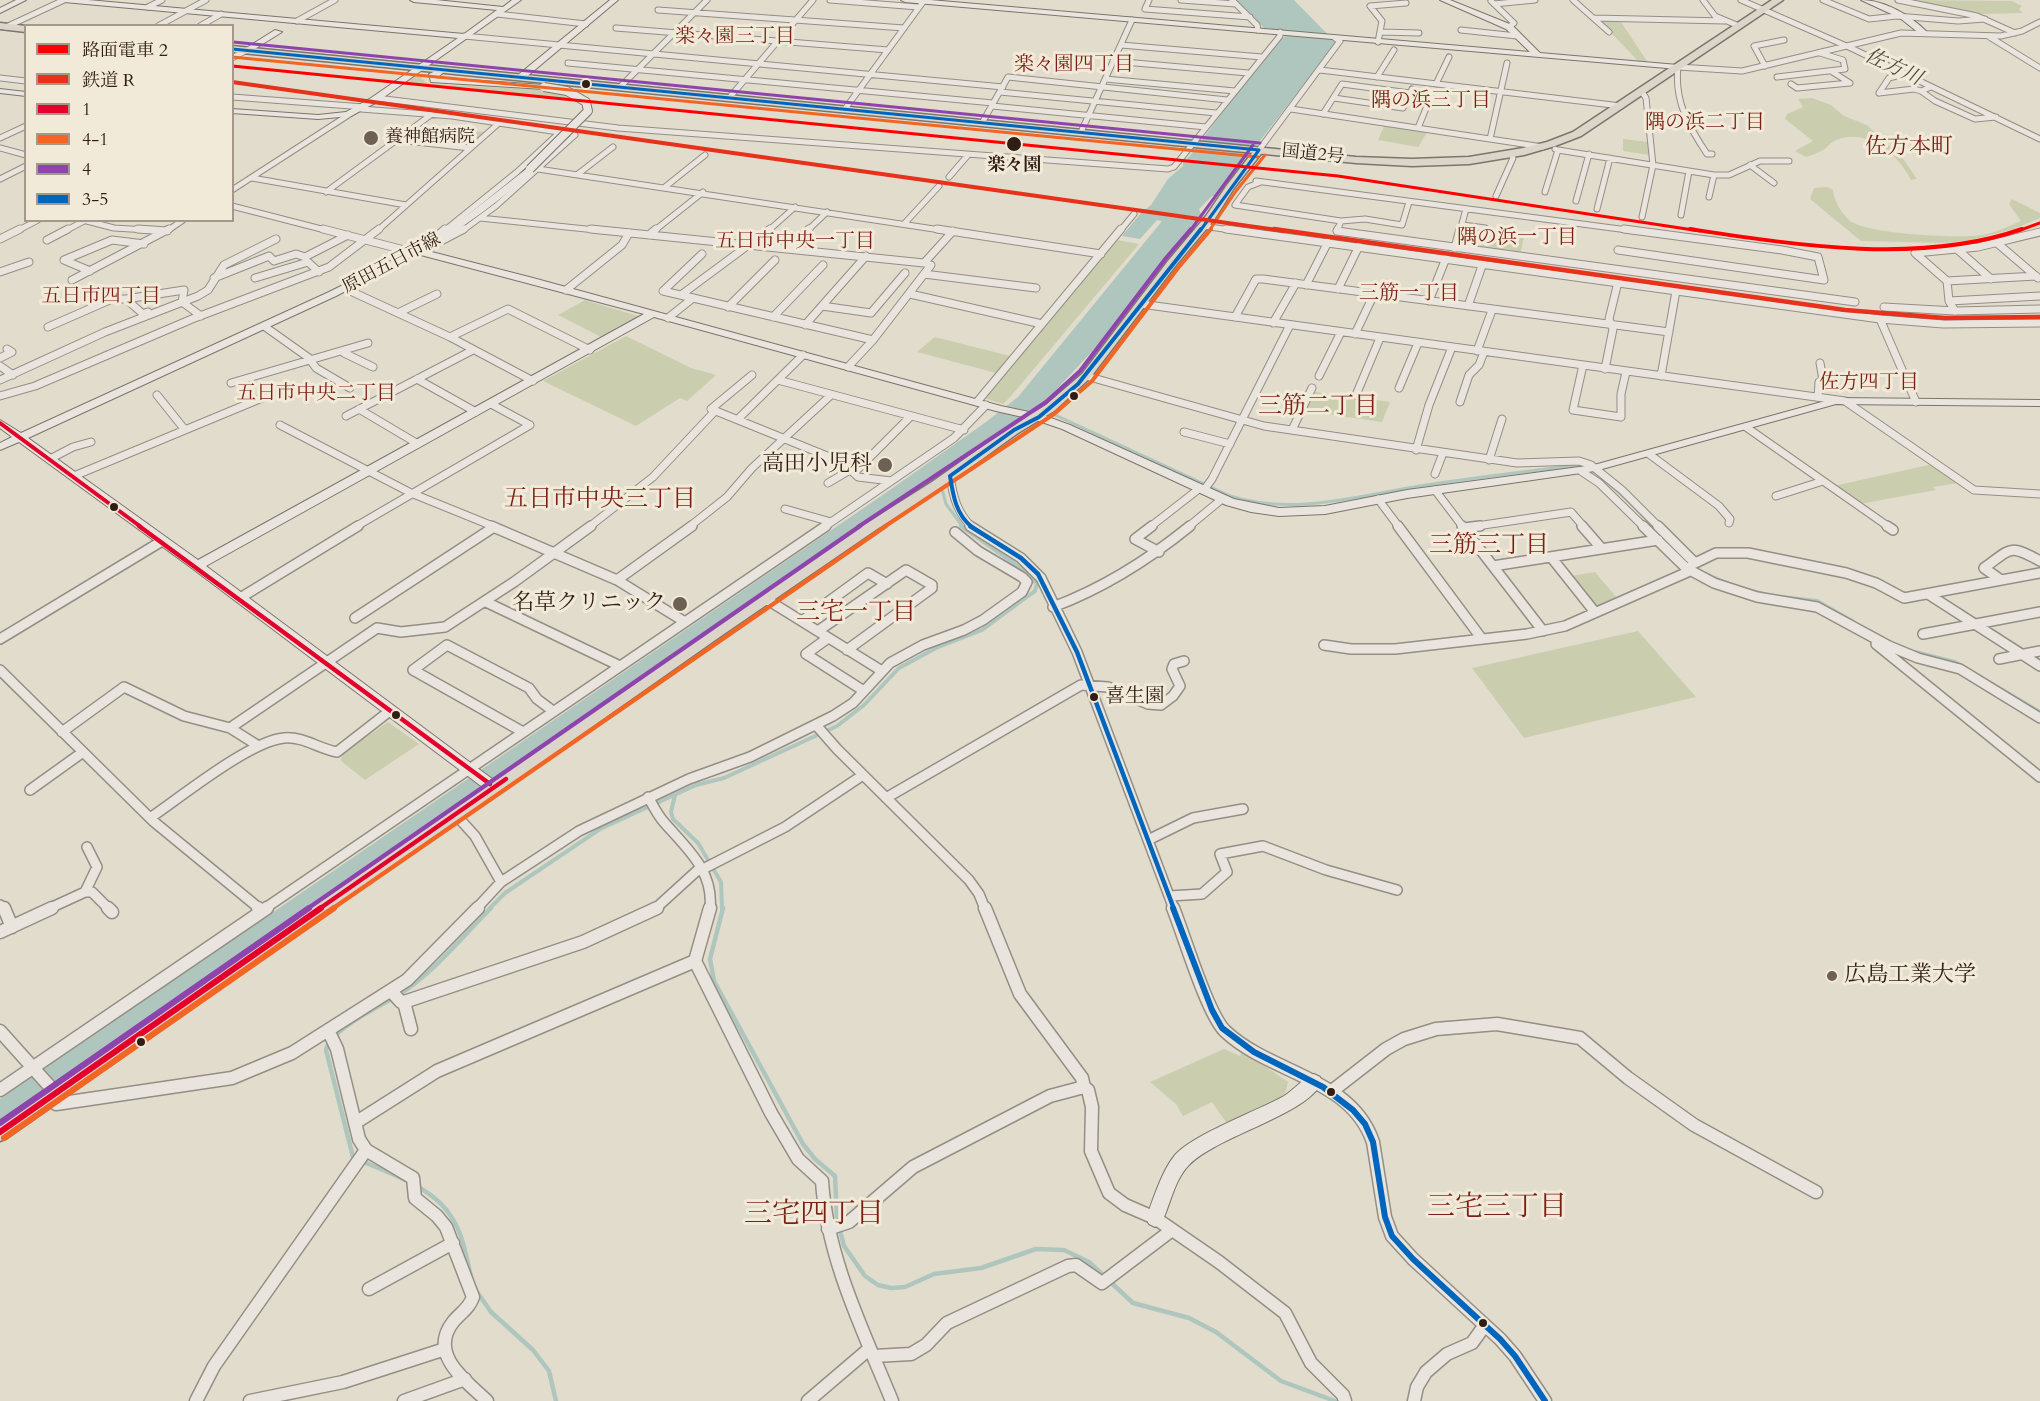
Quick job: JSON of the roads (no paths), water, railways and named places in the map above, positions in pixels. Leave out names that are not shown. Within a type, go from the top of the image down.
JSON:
[{"type":"highway","name":"国道2号","points":[[234,49],[1256,150],[1407,162],[1458,161],[1550,147],[1587,129],[1778,0]]},
{"type":"highway","points":[[3,26],[24,29]]},
{"type":"main road","points":[[0,1132],[52,1093],[456,815],[492,786],[872,526],[945,480],[1009,433],[1044,413],[1086,376],[1203,226],[1256,150]]},
{"type":"street","points":[[2,8],[22,0]]},
{"type":"street","points":[[3,26],[64,0],[759,63],[1216,113]]},
{"type":"street","points":[[114,4],[123,0]]},
{"type":"street","points":[[148,7],[162,0]]},
{"type":"street","points":[[162,24],[206,0]]},
{"type":"street","points":[[234,57],[335,0]]},
{"type":"street","points":[[414,0],[586,24]]},
{"type":"street","points":[[234,189],[377,98],[517,0]]},
{"type":"street","points":[[521,77],[614,0]]},
{"type":"street","points":[[620,87],[707,0]]},
{"type":"street","points":[[729,98],[813,0]]},
{"type":"street","points":[[830,0],[921,4],[945,2],[1678,67],[1722,73],[1791,62],[1818,52],[1894,34],[1923,32],[1988,36],[2015,33],[2040,22]]},
{"type":"street","points":[[905,0],[921,4]]},
{"type":"street","points":[[1149,0],[1145,9],[1250,17]]},
{"type":"street","points":[[1181,0],[1234,2],[1257,25],[1258,30]]},
{"type":"street","points":[[1444,0],[1509,27],[1538,56]]},
{"type":"street","points":[[1492,2],[1535,0]]},
{"type":"street","points":[[1573,0],[1609,32]]},
{"type":"street","points":[[1703,0],[1714,16],[1739,26]]},
{"type":"street","points":[[1741,0],[1765,8]]},
{"type":"street","points":[[1750,0],[1822,33],[1853,44],[2040,133]]},
{"type":"street","points":[[1824,0],[1869,19],[1903,16],[1958,21],[1985,20]]},
{"type":"street","points":[[1865,0],[1903,16],[1923,32]]},
{"type":"street","points":[[1898,0],[1985,20],[2015,33]]},
{"type":"street","points":[[1492,2],[1514,23],[1509,27]]},
{"type":"street","points":[[1378,42],[1382,21],[1370,6],[1406,3]]},
{"type":"street","points":[[845,109],[921,4]]},
{"type":"street","points":[[658,10],[904,28]]},
{"type":"street","points":[[203,24],[220,14]]},
{"type":"street","points":[[1594,18],[1725,21]]},
{"type":"street","points":[[1081,132],[1132,20]]},
{"type":"street","points":[[616,28],[888,50]]},
{"type":"street","points":[[1461,30],[1517,36]]},
{"type":"street","points":[[1381,32],[1419,33]]},
{"type":"street","points":[[377,98],[620,128],[1168,169],[1174,167],[1195,144],[1216,113],[1282,33]]},
{"type":"street","points":[[1822,33],[2040,139]]},
{"type":"street","points":[[1988,36],[2040,68]]},
{"type":"street","points":[[1256,150],[1292,109],[1320,70],[1340,41],[1334,38]]},
{"type":"street","points":[[1765,66],[1754,47],[1780,40]]},
{"type":"street","points":[[1121,45],[1262,57]]},
{"type":"street","points":[[1377,77],[1394,50]]},
{"type":"street","points":[[1778,77],[1845,69],[1842,60],[1818,52]]},
{"type":"street","points":[[1436,84],[1449,57]]},
{"type":"street","points":[[1113,61],[1248,74]]},
{"type":"street","points":[[568,63],[859,90],[1206,127]]},
{"type":"street","points":[[1490,139],[1507,63]]},
{"type":"street","points":[[1678,67],[1681,111],[1707,154],[1712,154]]},
{"type":"street","points":[[420,68],[424,79],[443,82]]},
{"type":"street","points":[[442,70],[432,76],[434,80],[443,82]]},
{"type":"street","points":[[1320,70],[1621,106]]},
{"type":"street","points":[[1791,84],[1797,88],[1850,83],[1831,71]]},
{"type":"street","points":[[1904,74],[1889,78],[1879,93],[1914,89],[1975,119],[1996,117]]},
{"type":"street","points":[[981,123],[1008,77],[1227,100]]},
{"type":"street","points":[[0,78],[24,81]]},
{"type":"street","points":[[0,84],[9,79]]},
{"type":"street","points":[[1105,79],[1235,91]]},
{"type":"street","name":"原田五日市線","points":[[0,447],[346,289],[419,252],[480,212],[534,169],[588,111],[586,102],[575,94],[544,87],[443,82]]},
{"type":"street","points":[[1334,98],[1403,108],[1416,82]]},
{"type":"street","points":[[1323,114],[1342,84],[1410,93]]},
{"type":"street","points":[[1921,91],[1931,87]]},
{"type":"street","points":[[0,91],[24,94]]},
{"type":"street","points":[[1642,92],[1646,98],[1653,165],[1642,217]]},
{"type":"street","points":[[1418,128],[1431,96]]},
{"type":"street","points":[[234,97],[432,114],[574,135],[480,218],[456,234],[419,252]]},
{"type":"street","points":[[234,111],[318,117],[339,116],[359,109]]},
{"type":"street","points":[[1292,109],[1550,147],[1714,175],[1729,175],[1767,160],[1789,161]]},
{"type":"street","points":[[326,192],[432,114]]},
{"type":"street","points":[[0,396],[35,386],[201,316],[319,272],[367,240],[499,123]]},
{"type":"street","points":[[0,138],[24,127]]},
{"type":"street","points":[[419,252],[517,172],[560,132]]},
{"type":"street","points":[[398,140],[470,148]]},
{"type":"street","points":[[578,174],[610,146],[621,148]]},
{"type":"street","points":[[1545,192],[1550,147]]},
{"type":"street","points":[[0,148],[24,154]]},
{"type":"street","points":[[1496,196],[1513,158],[1511,154]]},
{"type":"street","points":[[1576,201],[1589,154]]},
{"type":"street","points":[[665,187],[705,155]]},
{"type":"street","points":[[949,177],[968,155]]},
{"type":"street","points":[[1597,209],[1610,158]]},
{"type":"street","points":[[1750,165],[1774,183]]},
{"type":"street","points":[[0,178],[24,167]]},
{"type":"street","points":[[534,169],[703,192],[1101,254]]},
{"type":"street","points":[[1681,215],[1689,171]]},
{"type":"street","points":[[1709,197],[1714,175]]},
{"type":"street","points":[[252,178],[406,205]]},
{"type":"street","points":[[1409,202],[1402,225],[1365,219],[1341,221],[1235,205],[1250,184],[1258,181],[1782,250],[1818,257],[1824,280],[1618,250]]},
{"type":"street","points":[[904,224],[939,186]]},
{"type":"street","points":[[1227,191],[1241,194]]},
{"type":"street","points":[[649,236],[703,192]]},
{"type":"street","points":[[234,206],[566,290],[1000,409],[1020,414],[1044,413],[1205,487],[1222,499],[1251,508],[1289,512],[1327,510],[1435,489],[1581,471],[1836,401],[2040,403]]},
{"type":"street","points":[[681,295],[795,207]]},
{"type":"street","points":[[1455,248],[1466,209]]},
{"type":"street","points":[[789,248],[827,212]]},
{"type":"street","points":[[0,1090],[472,770],[523,732],[963,430],[1042,324],[1134,214]]},
{"type":"street","points":[[480,218],[866,256],[931,265],[873,340],[848,367]]},
{"type":"street","points":[[1341,221],[1337,231],[1856,302]]},
{"type":"street","points":[[0,239],[34,222]]},
{"type":"street","points":[[46,240],[82,222]]},
{"type":"street","points":[[87,222],[107,228],[129,227],[167,231]]},
{"type":"street","points":[[107,228],[117,222]]},
{"type":"street","points":[[72,280],[144,244],[180,222]]},
{"type":"street","points":[[1463,225],[1485,228]]},
{"type":"street","points":[[1203,226],[1880,319],[1943,324],[2040,323]]},
{"type":"street","points":[[924,263],[953,231]]},
{"type":"street","points":[[1955,311],[1949,301],[1947,281],[1915,253],[1958,250],[2032,238],[2040,232]]},
{"type":"street","points":[[566,290],[622,245],[629,234]]},
{"type":"street","points":[[214,278],[269,256],[274,261],[296,254],[305,257],[348,235]]},
{"type":"street","points":[[0,380],[110,330],[205,292],[226,264],[276,239]]},
{"type":"street","points":[[90,271],[64,260],[112,240],[144,244]]},
{"type":"street","points":[[1306,285],[1328,242]]},
{"type":"street","points":[[1997,243],[2038,278]]},
{"type":"street","points":[[1338,289],[1359,246]]},
{"type":"street","points":[[1958,250],[1992,279]]},
{"type":"street","points":[[702,254],[663,291],[873,340]]},
{"type":"street","points":[[1644,274],[1647,255]]},
{"type":"street","points":[[806,325],[866,256]]},
{"type":"street","points":[[1429,301],[1446,258]]},
{"type":"street","points":[[728,307],[775,260]]},
{"type":"street","points":[[0,272],[29,262]]},
{"type":"street","points":[[255,278],[308,262],[319,272]]},
{"type":"street","points":[[1468,306],[1483,263]]},
{"type":"street","points":[[773,317],[823,265]]},
{"type":"street","points":[[822,306],[871,313],[905,273]]},
{"type":"street","points":[[924,274],[1036,288]]},
{"type":"street","points":[[1947,281],[2038,278]]},
{"type":"street","points":[[1235,317],[1256,279],[1669,332]]},
{"type":"street","points":[[1605,369],[1613,329],[1609,319],[1618,282]]},
{"type":"street","points":[[1273,323],[1296,284]]},
{"type":"street","points":[[346,289],[450,337],[533,381]]},
{"type":"street","points":[[48,327],[112,299],[184,290],[181,301]]},
{"type":"street","points":[[1661,376],[1676,291]]},
{"type":"street","points":[[398,313],[437,294]]},
{"type":"street","points":[[910,294],[1042,324]]},
{"type":"street","points":[[1355,334],[1374,294]]},
{"type":"street","points":[[1949,301],[2040,296]]},
{"type":"street","points":[[668,318],[693,298]]},
{"type":"street","points":[[126,299],[143,314],[181,301]]},
{"type":"street","points":[[181,301],[201,316]]},
{"type":"street","points":[[1141,304],[1845,401],[1974,490],[2040,494]]},
{"type":"street","points":[[1884,307],[1955,311],[2040,309]]},
{"type":"street","points":[[450,337],[508,309],[590,350]]},
{"type":"street","points":[[1460,402],[1469,375],[1479,365],[1480,351],[1491,313]]},
{"type":"street","points":[[197,566],[652,314]]},
{"type":"street","points":[[1880,319],[1916,402]]},
{"type":"street","points":[[1159,552],[1135,539],[1205,487],[1230,444],[1290,325]]},
{"type":"street","points":[[264,326],[316,368],[350,388]]},
{"type":"street","points":[[1318,376],[1341,332]]},
{"type":"street","points":[[1356,394],[1380,338]]},
{"type":"street","points":[[231,383],[265,371],[344,353],[368,343]]},
{"type":"street","points":[[1399,388],[1418,343]]},
{"type":"street","points":[[1416,450],[1429,405],[1452,347]]},
{"type":"street","points":[[0,358],[12,352],[7,349]]},
{"type":"street","points":[[346,416],[473,350]]},
{"type":"street","points":[[344,353],[372,365]]},
{"type":"street","points":[[738,419],[803,355]]},
{"type":"street","points":[[1818,397],[1819,382],[1823,380],[1820,363]]},
{"type":"street","points":[[1583,365],[1572,410],[1621,417],[1621,394],[1626,372]]},
{"type":"street","points":[[0,366],[13,375]]},
{"type":"street","points":[[752,375],[711,409],[832,458],[862,478],[891,481]]},
{"type":"street","points":[[1086,376],[1241,420],[1292,430],[1416,450],[1525,464],[1574,460],[1595,468],[1622,490],[1690,567]]},
{"type":"street","points":[[417,379],[476,412]]},
{"type":"street","points":[[778,380],[963,430]]},
{"type":"street","points":[[1292,430],[1312,388]]},
{"type":"street","points":[[157,395],[185,430]]},
{"type":"street","points":[[617,580],[702,519],[727,498],[752,468],[831,395]]},
{"type":"street","points":[[74,476],[262,398]]},
{"type":"street","points":[[240,598],[530,425],[491,404]]},
{"type":"street","points":[[360,409],[418,444]]},
{"type":"street","points":[[230,728],[378,628],[401,632],[438,629],[486,602],[627,499],[627,495],[653,477],[715,411]]},
{"type":"street","points":[[828,483],[852,471],[911,416]]},
{"type":"street","points":[[1489,460],[1502,418]]},
{"type":"street","points":[[0,423],[197,566],[492,786]]},
{"type":"street","points":[[280,425],[411,494],[554,551],[617,580],[685,622]]},
{"type":"street","points":[[1746,427],[1893,530]]},
{"type":"street","points":[[1184,432],[1230,444]]},
{"type":"street","points":[[50,459],[73,447],[91,442]]},
{"type":"street","points":[[1435,474],[1443,453]]},
{"type":"street","points":[[1649,454],[1719,506],[1730,519],[1729,523]]},
{"type":"street","points":[[1581,471],[1599,483],[1658,540],[1714,584],[1764,599],[1818,607],[1862,634],[2040,777]]},
{"type":"street","points":[[945,480],[956,505],[973,528],[980,535],[1023,560],[1053,607],[1077,652],[1212,1010],[1221,1026],[1245,1046],[1279,1066],[1332,1091],[1352,1107],[1369,1130],[1373,1142],[1385,1217],[1392,1236],[1515,1356],[1545,1401]]},
{"type":"street","points":[[1776,496],[1823,481]]},
{"type":"street","points":[[1435,489],[1543,631]]},
{"type":"street","points":[[1053,607],[1121,576],[1159,552],[1222,499]]},
{"type":"street","points":[[1378,499],[1482,639]]},
{"type":"street","points":[[785,509],[831,522]]},
{"type":"street","points":[[1464,528],[1571,512],[1602,549]]},
{"type":"street","points":[[355,618],[494,527]]},
{"type":"street","points":[[955,532],[980,552],[1034,580]]},
{"type":"street","points":[[1493,566],[1658,540]]},
{"type":"street","points":[[0,639],[162,541]]},
{"type":"street","points":[[2001,580],[1984,568],[2010,549],[2018,549],[2040,561]]},
{"type":"street","points":[[1324,645],[1351,649],[1395,649],[1543,631],[1565,626],[1712,555],[1733,552],[1843,573],[1876,583],[1904,598],[2040,573]]},
{"type":"street","points":[[1551,557],[1594,611]]},
{"type":"street","points":[[818,632],[906,570],[932,585],[932,588],[847,650]]},
{"type":"street","points":[[802,621],[868,573],[887,584]]},
{"type":"street","points":[[0,1031],[34,1069],[52,1093],[56,1104],[137,1090],[232,1078],[331,1036],[417,972],[501,882],[579,831],[649,798],[750,757],[787,737],[817,726],[843,711],[882,671],[901,656],[983,620],[1022,592],[1034,580]]},
{"type":"street","points":[[1928,594],[2040,666]]},
{"type":"street","points":[[766,599],[882,671]]},
{"type":"street","points":[[486,602],[620,666]]},
{"type":"street","points":[[1923,634],[2040,612]]},
{"type":"street","points":[[1862,634],[1918,658],[1960,669],[2040,718]]},
{"type":"street","points":[[828,638],[806,654],[864,691]]},
{"type":"street","points":[[523,732],[413,670],[447,645],[530,688],[537,699],[554,711]]},
{"type":"street","points":[[1999,659],[2040,651]]},
{"type":"street","points":[[886,798],[1081,685],[1114,688],[1145,704],[1157,706],[1164,704],[1180,686],[1172,669],[1177,662],[1184,662]]},
{"type":"street","points":[[1,672],[150,818],[262,911]]},
{"type":"street","points":[[62,732],[124,687],[184,716],[230,728],[257,745]]},
{"type":"street","points":[[150,818],[257,745],[284,738],[300,739],[337,752],[391,710]]},
{"type":"street","points":[[817,726],[863,776],[950,860],[979,894],[1020,994],[1082,1078],[1084,1087],[1088,1090],[1092,1107],[1091,1151],[1109,1193],[1115,1199],[1155,1218],[1219,1262],[1285,1313],[1311,1363],[1344,1400]]},
{"type":"street","points":[[30,790],[83,752]]},
{"type":"street","points":[[403,1002],[584,942],[656,909],[703,869],[804,816],[863,776]]},
{"type":"street","points":[[649,798],[665,824],[685,843],[703,869],[710,886],[711,899],[695,961],[771,1113],[798,1160],[822,1181],[824,1213],[835,1227],[847,1292],[892,1401]]},
{"type":"street","points":[[1148,840],[1193,818],[1243,809]]},
{"type":"street","points":[[456,815],[475,836],[501,882]]},
{"type":"street","points":[[1170,896],[1202,894],[1227,872],[1220,854],[1263,846],[1326,870],[1397,890]]},
{"type":"street","points":[[85,892],[97,867],[87,847]]},
{"type":"street","points":[[0,932],[85,892],[92,892],[112,912]]},
{"type":"street","points":[[0,905],[4,908],[12,927]]},
{"type":"street","points":[[355,1123],[437,1071],[695,961]]},
{"type":"street","points":[[392,992],[403,1002],[411,1029]]},
{"type":"street","points":[[1332,1091],[1386,1049],[1404,1039],[1436,1029],[1497,1024],[1580,1038],[1628,1078],[1694,1125],[1816,1192]]},
{"type":"street","points":[[196,1401],[214,1366],[361,1156],[355,1123],[331,1036]]},
{"type":"street","points":[[1155,1218],[1174,1171],[1184,1159],[1200,1147],[1292,1100],[1314,1082]]},
{"type":"street","points":[[835,1227],[913,1167],[1050,1096],[1084,1087]]},
{"type":"street","points":[[361,1156],[413,1178],[416,1199],[439,1218],[453,1244],[462,1276],[473,1297],[472,1302],[443,1336],[442,1350],[447,1361],[487,1401]]},
{"type":"street","points":[[808,1401],[872,1353],[911,1354],[926,1345],[947,1323],[1068,1266],[1080,1268],[1102,1283],[1172,1230]]},
{"type":"street","points":[[369,1289],[453,1244]]},
{"type":"street","points":[[1414,1401],[1417,1387],[1426,1372],[1447,1354],[1472,1343],[1485,1325]]},
{"type":"street","points":[[250,1401],[343,1382],[442,1350]]},
{"type":"street","points":[[404,1401],[465,1379]]},
{"type":"waterway","points":[[1038,407],[1230,496],[1254,502],[1278,504],[1325,502],[1439,483],[1571,466],[1606,482],[1653,527]]},
{"type":"waterway","points":[[941,485],[946,504],[963,527]]},
{"type":"waterway","points":[[489,909],[505,893],[600,829],[696,785],[724,778],[837,726],[864,705],[899,668],[936,648],[982,630],[1035,591],[1037,584],[1025,571],[961,526]]},
{"type":"waterway","points":[[1653,527],[1658,532]]},
{"type":"waterway","points":[[1706,574],[1724,582]]},
{"type":"waterway","points":[[1748,590],[1764,594]]},
{"type":"waterway","points":[[1781,597],[1817,601],[1852,621]]},
{"type":"waterway","points":[[1915,652],[1955,662],[2040,712]]},
{"type":"waterway","points":[[675,795],[671,812],[673,819],[698,843],[721,882],[722,909]]},
{"type":"waterway","points":[[471,1276],[459,1231],[444,1207],[421,1188],[353,1157],[326,1050],[329,1042],[345,1027],[409,988],[421,978],[491,908]]},
{"type":"waterway","points":[[723,908],[710,959],[714,981],[803,1144],[815,1159],[835,1176],[837,1219],[844,1246],[865,1276],[878,1285],[891,1288],[905,1287],[934,1274],[981,1268],[1036,1249],[1064,1250],[1089,1262],[1133,1303],[1189,1318],[1216,1332],[1281,1381],[1335,1401]]},
{"type":"waterway","points":[[475,1289],[491,1312],[533,1350],[549,1371],[556,1401]]},
{"type":"tram line","name":"2","points":[[234,66],[1338,176],[1755,239],[1826,247],[1899,249],[1935,247],[2006,235],[2040,223]]},
{"type":"rail line","name":"R","points":[[234,82],[1845,310],[1945,318],[2040,317]]},
{"type":"place","name":"養神館病院","points":[[371,138]]},
{"type":"place","name":"楽々園","points":[[1014,144]]},
{"type":"place","name":"高田小児科","points":[[885,465]]},
{"type":"place","name":"名草クリニック","points":[[680,604]]},
{"type":"place","name":"喜生園","points":[[1094,697]]},
{"type":"place","name":"広島工業大学","points":[[1832,976]]},
{"type":"district","name":"楽々園三丁目","points":[[735,37]]},
{"type":"district","name":"楽々園四丁目","points":[[1074,65]]},
{"type":"district","name":"隅の浜三丁目","points":[[1431,101]]},
{"type":"district","name":"隅の浜二丁目","points":[[1705,123]]},
{"type":"district","name":"佐方本町","points":[[1909,148]]},
{"type":"district","name":"隅の浜一丁目","points":[[1517,238]]},
{"type":"district","name":"五日市中央一丁目","points":[[795,242]]},
{"type":"district","name":"三筋一丁目","points":[[1409,294]]},
{"type":"district","name":"五日市四丁目","points":[[101,297]]},
{"type":"district","name":"佐方四丁目","points":[[1869,383]]},
{"type":"district","name":"五日市中央二丁目","points":[[316,394]]},
{"type":"district","name":"三筋二丁目","points":[[1318,407]]},
{"type":"district","name":"五日市中央三丁目","points":[[600,500]]},
{"type":"district","name":"三筋三丁目","points":[[1489,546]]},
{"type":"district","name":"三宅一丁目","points":[[856,613]]},
{"type":"district","name":"三宅三丁目","points":[[1497,1209]]},
{"type":"district","name":"三宅四丁目","points":[[814,1216]]},
{"type":"water label","name":"佐方川","points":[[1893,68]]}]
